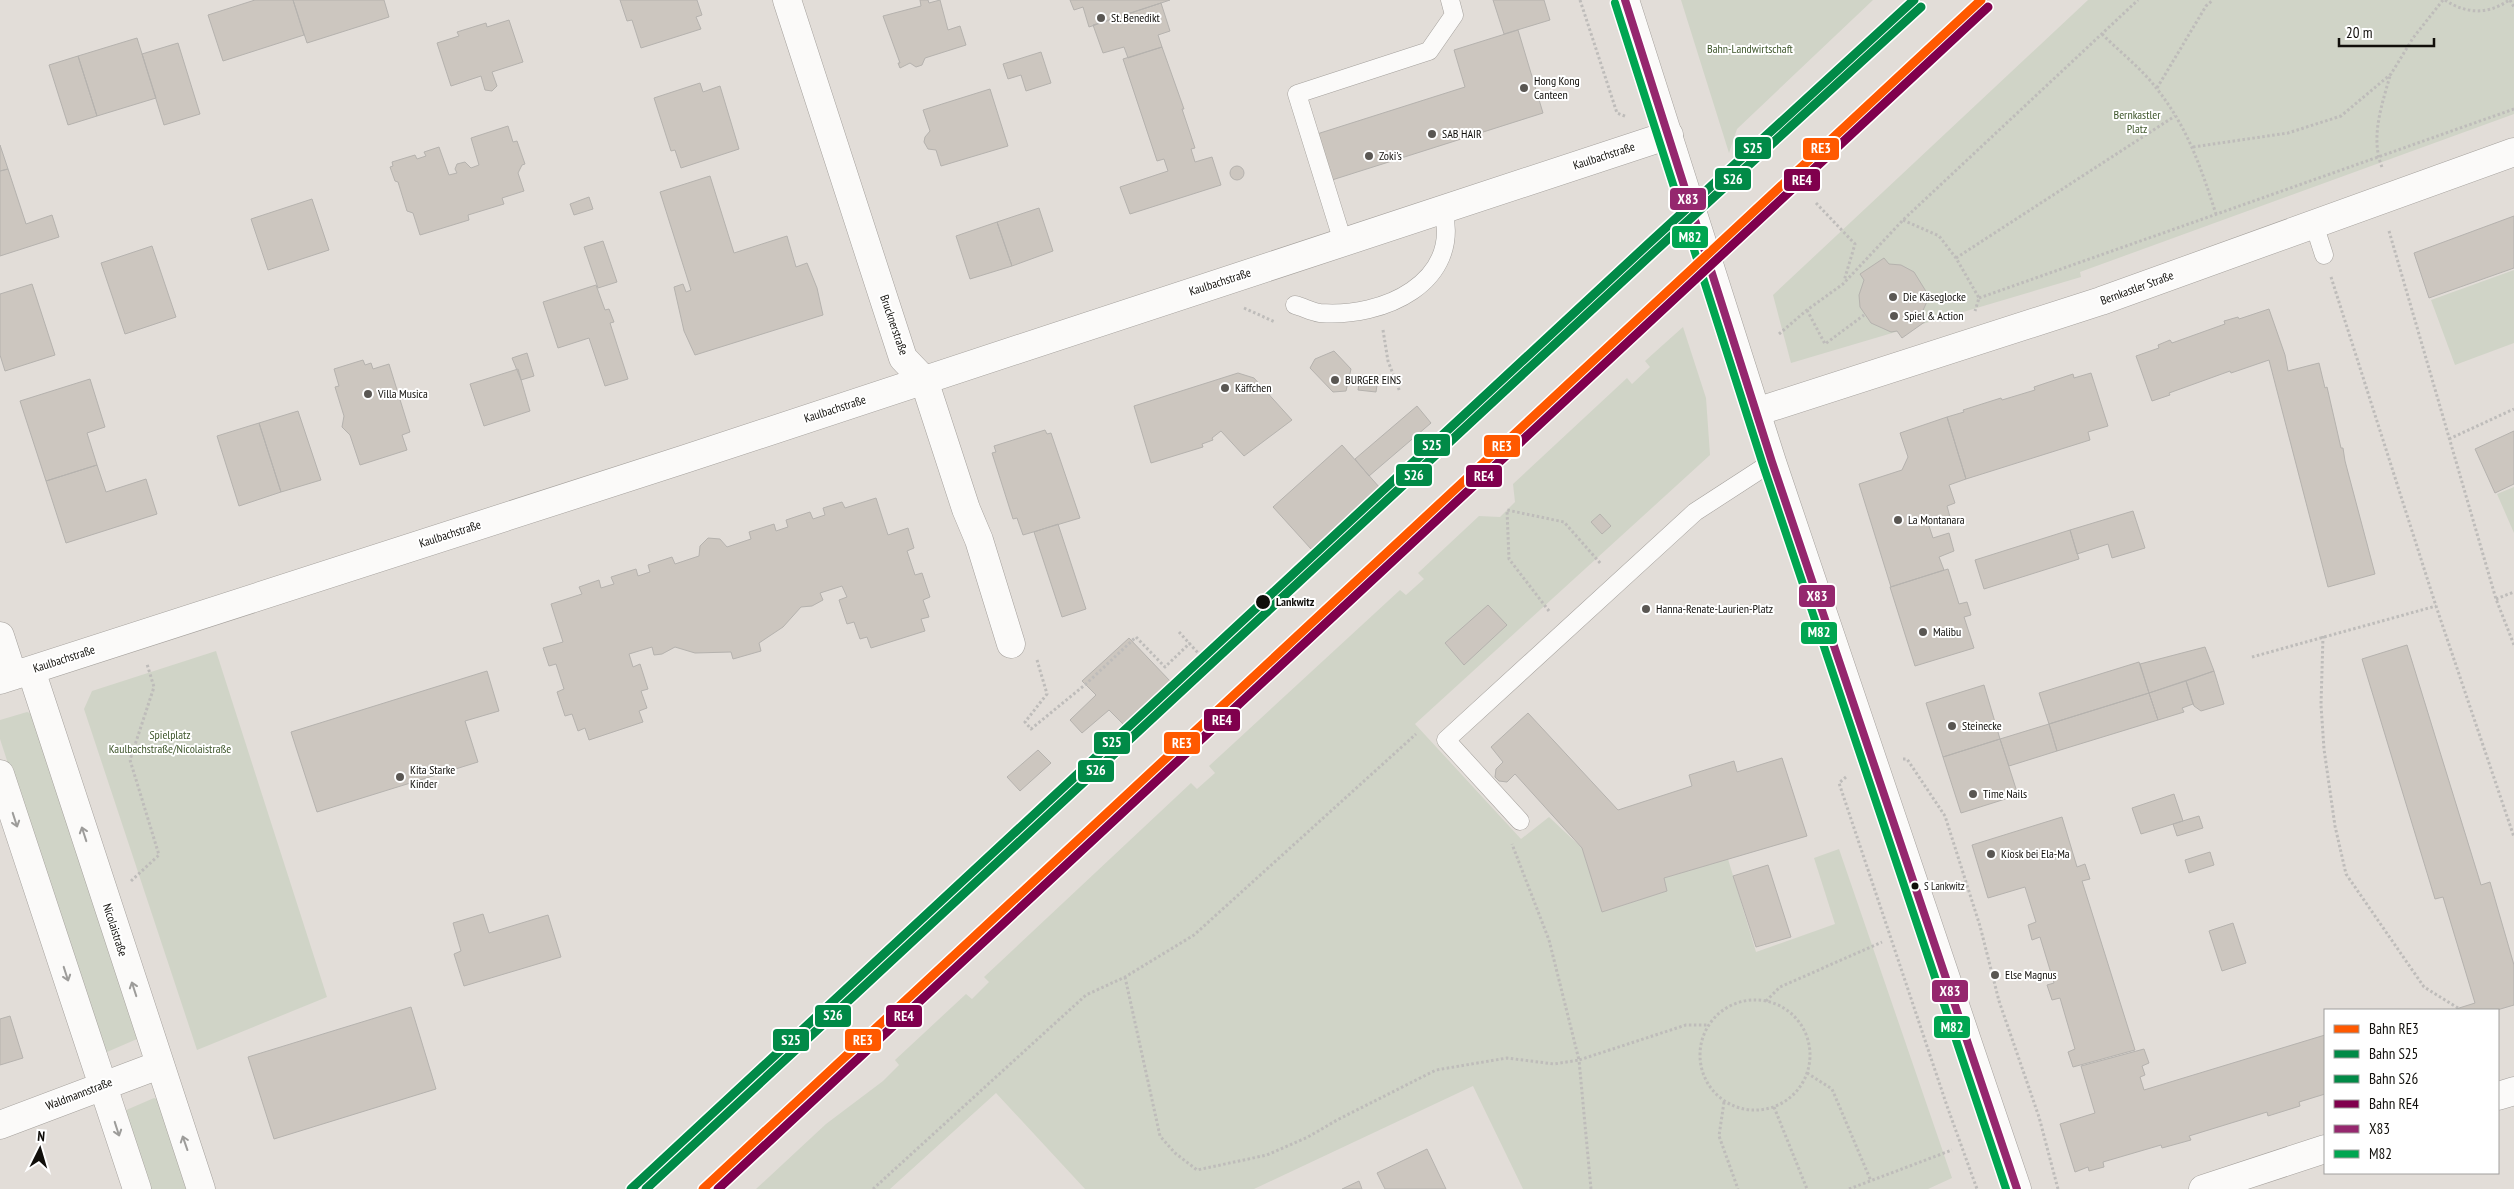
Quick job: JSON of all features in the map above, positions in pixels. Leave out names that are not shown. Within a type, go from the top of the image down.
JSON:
[{"type":"street","name":"Brucknerstraße","points":[[787,0],[903,358],[924,380],[966,509],[979,540],[1011,644]]},
{"type":"street","points":[[1625,0],[1772,462],[2016,1188]]},
{"type":"street","name":"Kaulbachstraße","points":[[15,675],[924,380],[1669,135]]},
{"type":"street","name":"Bernkastler Straße","points":[[1756,412],[2094,303],[2514,152]]},
{"type":"street","name":"Nicolaistraße","points":[[0,636],[159,1065],[201,1189]]},
{"type":"street","points":[[0,774],[137,1189]]},
{"type":"street","name":"Waldmannstraße","points":[[0,1125],[159,1065]]},
{"type":"street","points":[[2499,1096],[2514,1091]]},
{"type":"street","points":[[2203,1189],[2324,1150]]},
{"type":"lane","points":[[1343,242],[1297,94],[1429,51],[1454,15],[1450,0]]},
{"type":"lane","points":[[1295,305],[1318,312],[1351,313],[1380,307],[1402,298],[1423,284],[1439,262],[1448,226],[1444,208]]},
{"type":"lane","points":[[2314,224],[2324,255]]},
{"type":"lane","points":[[1520,821],[1446,740],[1695,512],[1772,462]]},
{"type":"path","points":[[1580,0],[1617,113]]},
{"type":"path","points":[[1779,334],[1807,310],[1843,284],[1904,220],[2138,0]]},
{"type":"path","points":[[2157,88],[2201,14],[2213,0]]},
{"type":"path","points":[[2378,157],[2379,116],[2391,74],[2413,38],[2444,0],[2455,7],[2480,12],[2501,6],[2510,0],[2514,7]]},
{"type":"path","points":[[2102,34],[2157,88],[2175,116],[2194,147],[2216,214]]},
{"type":"path","points":[[2194,147],[2288,133],[2341,116],[2391,74]]},
{"type":"path","points":[[1974,308],[1979,298],[2514,109]]},
{"type":"path","points":[[1956,258],[2175,116]]},
{"type":"path","points":[[1816,203],[1855,244],[1843,284]]},
{"type":"path","points":[[1904,220],[1939,236],[1956,258],[1979,298]]},
{"type":"path","points":[[2389,232],[2496,599],[2514,645]]},
{"type":"path","points":[[2324,255],[2436,606],[2514,837]]},
{"type":"path","points":[[1807,310],[1825,344],[1864,315]]},
{"type":"path","points":[[1383,327],[1388,361],[1400,392]]},
{"type":"path","points":[[2449,439],[2514,409]]},
{"type":"path","points":[[1565,631],[1508,559],[1507,510],[1564,522],[1618,583]]},
{"type":"path","points":[[2496,599],[2514,592]]},
{"type":"path","points":[[2252,657],[2436,606]]},
{"type":"path","points":[[1179,632],[1199,654]]},
{"type":"path","points":[[2323,636],[2321,704],[2324,749],[2335,826],[2346,874],[2424,987],[2458,1008]]},
{"type":"path","points":[[1036,658],[1047,694],[1025,722],[1031,729],[1086,684],[1136,638],[1165,667],[1190,643]]},
{"type":"path","points":[[128,883],[159,855],[130,760],[154,687],[147,663]]},
{"type":"path","points":[[873,1189],[1086,995],[1124,977],[1194,935],[1416,734],[1422,741]]},
{"type":"path","points":[[1871,758],[1907,759],[1945,816],[1980,926],[1999,1001],[2039,1117],[2058,1189]]},
{"type":"path","points":[[1839,782],[1947,1106],[1977,1189]]},
{"type":"path","points":[[1510,840],[1549,940],[1578,1060],[1592,1189]]},
{"type":"path","points":[[1766,1001],[1780,987],[1882,942]]},
{"type":"path","points":[[1124,977],[1160,1136],[1175,1153],[1197,1170],[1268,1156],[1436,1070],[1507,1058],[1554,1064],[1578,1060],[1686,1025],[1708,1025]]},
{"type":"path","points":[[1749,1000],[1766,1001],[1780,1007],[1793,1016],[1803,1028],[1808,1042],[1810,1057],[1807,1073],[1800,1088],[1789,1099],[1774,1107],[1757,1111],[1740,1109],[1724,1102],[1711,1090],[1702,1075],[1701,1041],[1708,1025],[1719,1013],[1733,1004],[1749,1000]]},
{"type":"path","points":[[1807,1073],[1832,1090],[1871,1181]]},
{"type":"path","points":[[1724,1102],[1720,1136],[1738,1189]]},
{"type":"path","points":[[1774,1107],[1807,1189]]},
{"type":"path","points":[[1849,1189],[1952,1150]]},
{"type":"green space","name":"Bahn-Landwirtschaft","points":[[1681,0],[1873,0],[1737,129],[1729,153]]},
{"type":"green space","name":"Bernkastler Platz","points":[[2088,0],[2514,0],[2514,114],[2080,272],[2081,277],[1791,363],[1773,295]]},
{"type":"green space","points":[[2514,270],[2514,343],[2455,365],[2431,300]]},
{"type":"green space","points":[[1683,327],[1706,398],[1710,455],[1415,724],[1521,839],[1549,817],[1582,848],[1602,912],[1667,891],[1664,878],[1728,859],[1756,952],[1835,924],[1814,858],[1839,849],[1952,1178],[1928,1189],[1523,1189],[1473,1086],[1254,1189],[1085,1189],[996,1093],[890,1189],[756,1189],[826,1124],[883,1081],[899,1065],[895,1060],[966,994],[972,999],[989,982],[984,977],[1191,783],[1197,789],[1215,773],[1209,766],[1400,590],[1406,595],[1424,579],[1418,573],[1479,516],[1500,517],[1515,502],[1513,484],[1627,378],[1632,384],[1650,367],[1645,361]]},
{"type":"green space","points":[[2514,487],[2514,533],[2497,494]]},
{"type":"green space","name":"Spielplatz Kaulbachstraße/Nicolaistraße","points":[[216,651],[327,997],[197,1050],[84,709],[92,691]]},
{"type":"green space","points":[[27,712],[32,714],[137,1039],[107,1052],[101,1049],[0,739],[0,720]]},
{"type":"green space","points":[[154,1098],[157,1099],[188,1189],[147,1189],[124,1111]]},
{"type":"building","points":[[255,0],[293,0],[304,35],[223,61],[208,15]]},
{"type":"building","points":[[293,0],[384,0],[389,17],[307,43]]},
{"type":"building","points":[[620,0],[697,0],[702,15],[696,17],[701,29],[641,48],[632,20],[627,21]]},
{"type":"building","points":[[920,0],[928,0],[929,3],[940,0],[948,30],[960,26],[966,45],[925,58],[922,65],[916,67],[910,63],[900,68],[898,63],[900,63],[883,16],[921,6]]},
{"type":"building","name":"St. Benedikt","points":[[1070,0],[1170,0],[1089,27],[1083,7],[1074,10]]},
{"type":"building","points":[[1493,0],[1544,0],[1550,20],[1504,34]]},
{"type":"building","points":[[1161,3],[1170,31],[1158,35],[1162,47],[1128,58],[1124,47],[1103,53],[1093,25]]},
{"type":"building","points":[[509,20],[523,62],[492,72],[497,86],[492,91],[485,90],[481,76],[451,86],[437,43],[459,36],[457,32],[486,23],[487,27]]},
{"type":"building","points":[[1518,30],[1543,113],[1332,180],[1317,134],[1465,87],[1454,50]]},
{"type":"building","points":[[137,38],[156,98],[97,116],[78,56]]},
{"type":"building","points":[[178,43],[200,114],[164,125],[142,54]]},
{"type":"building","points":[[1162,47],[1184,109],[1182,109],[1195,148],[1191,149],[1195,162],[1212,157],[1221,185],[1130,214],[1120,187],[1168,171],[1164,159],[1157,161],[1123,59]]},
{"type":"building","points":[[1041,52],[1051,83],[1026,91],[1021,75],[1008,79],[1003,64]]},
{"type":"building","points":[[78,56],[97,116],[68,125],[49,65]]},
{"type":"building","points":[[700,83],[703,92],[720,86],[739,149],[681,168],[675,150],[671,151],[654,98]]},
{"type":"building","points":[[990,89],[1008,146],[941,166],[936,150],[928,149],[924,142],[925,137],[930,131],[923,110]]},
{"type":"building","points":[[508,126],[513,142],[517,141],[525,164],[522,165],[518,173],[524,191],[502,198],[504,204],[468,215],[469,220],[420,235],[413,213],[407,211],[398,182],[395,181],[390,167],[393,166],[392,162],[415,155],[417,159],[426,156],[424,152],[439,147],[449,175],[457,173],[455,169],[457,164],[465,162],[471,168],[479,165],[471,138]]},
{"type":"building","points":[[0,145],[8,169],[0,171]]},
{"type":"building","points":[[1237,166],[1242,168],[1244,173],[1242,178],[1237,180],[1232,178],[1230,173],[1232,168]]},
{"type":"building","points":[[8,169],[26,224],[52,215],[59,237],[0,256],[0,171]]},
{"type":"building","points":[[710,176],[734,253],[787,236],[796,267],[807,263],[817,288],[823,315],[695,355],[684,331],[674,287],[683,284],[686,292],[691,290],[660,192]]},
{"type":"building","points":[[589,197],[593,209],[574,215],[570,204]]},
{"type":"building","points":[[312,199],[329,250],[268,270],[251,219]]},
{"type":"building","points":[[1039,208],[1053,251],[1012,266],[997,222]]},
{"type":"building","points":[[2514,216],[2514,268],[2429,298],[2414,253]]},
{"type":"building","points":[[997,222],[1012,266],[970,279],[956,236]]},
{"type":"building","points":[[603,241],[617,282],[598,288],[584,247]]},
{"type":"building","points":[[152,246],[176,317],[125,334],[101,263]]},
{"type":"building","name":"Die Käseglocke","points":[[1884,258],[1889,264],[1901,265],[1914,272],[1927,293],[1928,299],[1921,315],[1926,321],[1902,338],[1897,331],[1891,332],[1871,323],[1860,307],[1859,295],[1864,280],[1860,274]]},
{"type":"building","points":[[32,284],[55,355],[5,371],[0,355],[0,294]]},
{"type":"building","points":[[596,285],[605,310],[609,309],[614,322],[610,323],[628,379],[605,386],[589,338],[558,348],[543,302]]},
{"type":"building","points":[[2269,309],[2285,355],[2288,371],[2319,363],[2325,388],[2327,387],[2341,448],[2343,448],[2375,574],[2328,587],[2269,360],[2231,373],[2230,371],[2152,401],[2136,356],[2159,348],[2158,345],[2170,340],[2172,343],[2225,324],[2224,321],[2238,317],[2239,319]]},
{"type":"building","name":"BURGER EINS","points":[[1334,351],[1351,369],[1346,391],[1333,392],[1310,368],[1315,359]]},
{"type":"building","points":[[527,353],[534,376],[521,380],[512,358]]},
{"type":"building","points":[[363,360],[365,365],[371,363],[373,369],[389,364],[410,432],[402,435],[407,450],[360,465],[350,435],[342,427],[344,416],[335,387],[339,386],[334,369]]},
{"type":"building","points":[[518,369],[530,411],[484,426],[470,384]]},
{"type":"building","points":[[1238,373],[1254,378],[1292,420],[1244,456],[1221,431],[1212,438],[1213,440],[1202,444],[1203,447],[1151,463],[1134,406]]},
{"type":"building","points":[[2091,373],[2108,426],[2088,432],[2090,440],[1966,479],[1947,417],[2001,398],[2002,400],[2035,390],[2034,387],[2073,374],[2074,378]]},
{"type":"building","points":[[1360,376],[1378,379],[1376,392],[1358,390]]},
{"type":"building","points":[[90,379],[105,427],[87,433],[97,465],[46,481],[20,401]]},
{"type":"building","points":[[1417,406],[1431,423],[1369,476],[1355,459]]},
{"type":"building","points":[[298,411],[321,480],[281,492],[259,423]]},
{"type":"building","points":[[1947,417],[1966,479],[1949,485],[1955,503],[1947,506],[1950,517],[1928,523],[1933,538],[1949,533],[1954,551],[1939,557],[1944,570],[1891,587],[1859,484],[1902,470],[1908,457],[1900,433]]},
{"type":"building","points":[[259,423],[281,492],[239,506],[217,436]]},
{"type":"building","points":[[1045,430],[1047,434],[1051,433],[1080,518],[1023,535],[1017,518],[1013,519],[992,453],[996,452],[994,446]]},
{"type":"building","points":[[2514,431],[2514,484],[2495,493],[2475,449]]},
{"type":"building","points":[[1342,445],[1380,488],[1311,549],[1273,507]]},
{"type":"building","points":[[97,465],[106,492],[146,479],[157,514],[66,543],[46,481]]},
{"type":"building","points":[[876,498],[888,535],[908,528],[914,548],[907,551],[915,575],[922,573],[930,597],[923,600],[929,617],[921,619],[925,631],[871,648],[867,637],[860,639],[854,622],[847,624],[839,600],[847,597],[842,586],[820,593],[823,600],[812,606],[801,607],[783,627],[759,643],[761,651],[733,659],[731,652],[695,653],[675,647],[662,654],[654,655],[652,647],[629,654],[633,667],[640,664],[648,689],[641,691],[647,708],[639,711],[643,722],[589,740],[585,728],[578,731],[572,714],[565,716],[557,692],[564,689],[556,664],[549,666],[543,648],[563,642],[551,604],[582,594],[579,587],[599,580],[601,588],[614,584],[611,577],[636,569],[638,576],[650,572],[648,565],[672,557],[675,564],[699,556],[700,546],[708,538],[720,539],[727,547],[751,539],[749,532],[774,524],[776,531],[788,527],[786,520],[810,512],[813,519],[825,515],[823,508],[842,502],[845,508]]},
{"type":"building","points":[[2133,511],[2145,548],[2112,558],[2108,544],[2077,554],[2070,530]]},
{"type":"building","points":[[1600,514],[1611,526],[1602,534],[1591,522]]},
{"type":"building","points":[[1058,524],[1086,609],[1062,617],[1034,532]]},
{"type":"building","points":[[2070,530],[2079,559],[1984,589],[1975,560]]},
{"type":"building","points":[[1948,569],[1959,604],[1967,602],[1971,615],[1964,617],[1974,648],[1915,666],[1890,587]]},
{"type":"building","points":[[1488,605],[1507,625],[1464,665],[1445,643]]},
{"type":"building","points":[[1129,638],[1170,681],[1124,725],[1109,710],[1082,733],[1070,720],[1096,695],[1082,681]]},
{"type":"building","points":[[2407,645],[2481,885],[2490,882],[2514,965],[2514,1005],[2499,1009],[2456,1009],[2475,1003],[2443,897],[2435,899],[2362,659]]},
{"type":"building","points":[[2205,647],[2214,671],[2149,693],[2140,664]]},
{"type":"building","points":[[2139,662],[2149,693],[2049,724],[2039,693]]},
{"type":"building","points":[[487,671],[499,711],[465,721],[478,762],[317,812],[291,732]]},
{"type":"building","points":[[2214,671],[2224,704],[2201,711],[2194,706],[2186,681]]},
{"type":"building","points":[[2186,681],[2193,704],[2182,708],[2184,712],[2158,720],[2149,693]]},
{"type":"building","points":[[1984,685],[2000,739],[1943,757],[1926,703]]},
{"type":"building","points":[[2149,693],[2158,720],[2057,751],[2049,724]]},
{"type":"building","points":[[1528,713],[1618,810],[1692,786],[1689,775],[1734,761],[1737,772],[1782,758],[1807,836],[1664,878],[1667,891],[1602,912],[1582,848],[1515,774],[1507,782],[1499,781],[1495,777],[1496,769],[1503,762],[1491,747]]},
{"type":"building","points":[[2049,724],[2057,751],[2009,766],[2000,739]]},
{"type":"building","points":[[2000,739],[2018,795],[1961,813],[1943,757]]},
{"type":"building","points":[[1038,750],[1051,763],[1020,791],[1007,777]]},
{"type":"building","points":[[2174,794],[2183,821],[2141,834],[2132,808]]},
{"type":"building","points":[[2199,816],[2203,828],[2177,836],[2173,824]]},
{"type":"building","points":[[2062,817],[2077,867],[2085,864],[2090,879],[2082,881],[2135,1050],[2073,1067],[2068,1052],[2075,1049],[2060,998],[2052,1000],[2047,985],[2054,983],[2040,937],[2032,940],[2028,925],[2036,922],[2025,887],[1988,898],[1972,845]]},
{"type":"building","points":[[2210,852],[2214,865],[2189,873],[2185,860]]},
{"type":"building","points":[[1768,865],[1791,937],[1756,947],[1733,876]]},
{"type":"building","points":[[483,914],[489,933],[548,915],[561,957],[464,986],[454,954],[461,951],[453,923]]},
{"type":"building","points":[[2233,923],[2246,963],[2222,971],[2209,931]]},
{"type":"building","points":[[411,1007],[436,1089],[274,1139],[248,1057]]},
{"type":"building","points":[[10,1016],[23,1058],[0,1065],[0,1019]]},
{"type":"building","points":[[2324,1035],[2324,1094],[2299,1102],[2300,1106],[2268,1116],[2267,1112],[2189,1136],[2191,1140],[2162,1148],[2161,1145],[2103,1162],[2104,1167],[2089,1171],[2088,1167],[2075,1172],[2060,1124],[2095,1113],[2081,1066],[2144,1049],[2149,1063],[2142,1066],[2145,1075],[2140,1077],[2144,1090]]},
{"type":"building","points":[[1427,1149],[1446,1189],[1385,1189],[1377,1173]]},
{"type":"building","points":[[1359,1181],[1362,1189],[1342,1189]]},
{"type":"rail line","name":"S25","points":[[631,1189],[1647,245],[1914,0]]},
{"type":"rail line","name":"RE3","points":[[703,1189],[1981,0]]},
{"type":"rail line","name":"S26","points":[[646,1189],[1654,252],[1921,7]]},
{"type":"rail line","name":"RE4","points":[[718,1189],[1988,7]]},
{"type":"transit line","name":"X83","points":[[1625,0],[1772,462],[2017,1189]]},
{"type":"transit line","name":"M82","points":[[1615,3],[1763,465],[2006,1189]]},
{"type":"place","name":"St. Benedikt","points":[[1101,18]]},
{"type":"place","name":"Hong Kong Canteen","points":[[1524,88]]},
{"type":"place","name":"SAB HAIR","points":[[1432,134]]},
{"type":"place","name":"Zoki's","points":[[1369,156]]},
{"type":"place","name":"Die Käseglocke","points":[[1893,297]]},
{"type":"place","name":"Spiel & Action","points":[[1894,316]]},
{"type":"place","name":"BURGER EINS","points":[[1335,380]]},
{"type":"place","name":"Käffchen","points":[[1225,388]]},
{"type":"place","name":"Villa Musica","points":[[368,394]]},
{"type":"place","name":"La Montanara","points":[[1898,520]]},
{"type":"place","name":"Lankwitz","points":[[1263,602]]},
{"type":"place","name":"Hanna-Renate-Laurien-Platz","points":[[1646,609]]},
{"type":"place","name":"Malibu","points":[[1923,632]]},
{"type":"place","name":"Steinecke","points":[[1952,726]]},
{"type":"place","name":"Kita Starke Kinder","points":[[400,777]]},
{"type":"place","name":"Time Nails","points":[[1973,794]]},
{"type":"place","name":"Kiosk bei Ela-Ma","points":[[1991,854]]},
{"type":"place","name":"S Lankwitz","points":[[1915,886]]},
{"type":"place","name":"Else Magnus","points":[[1995,975]]}]
